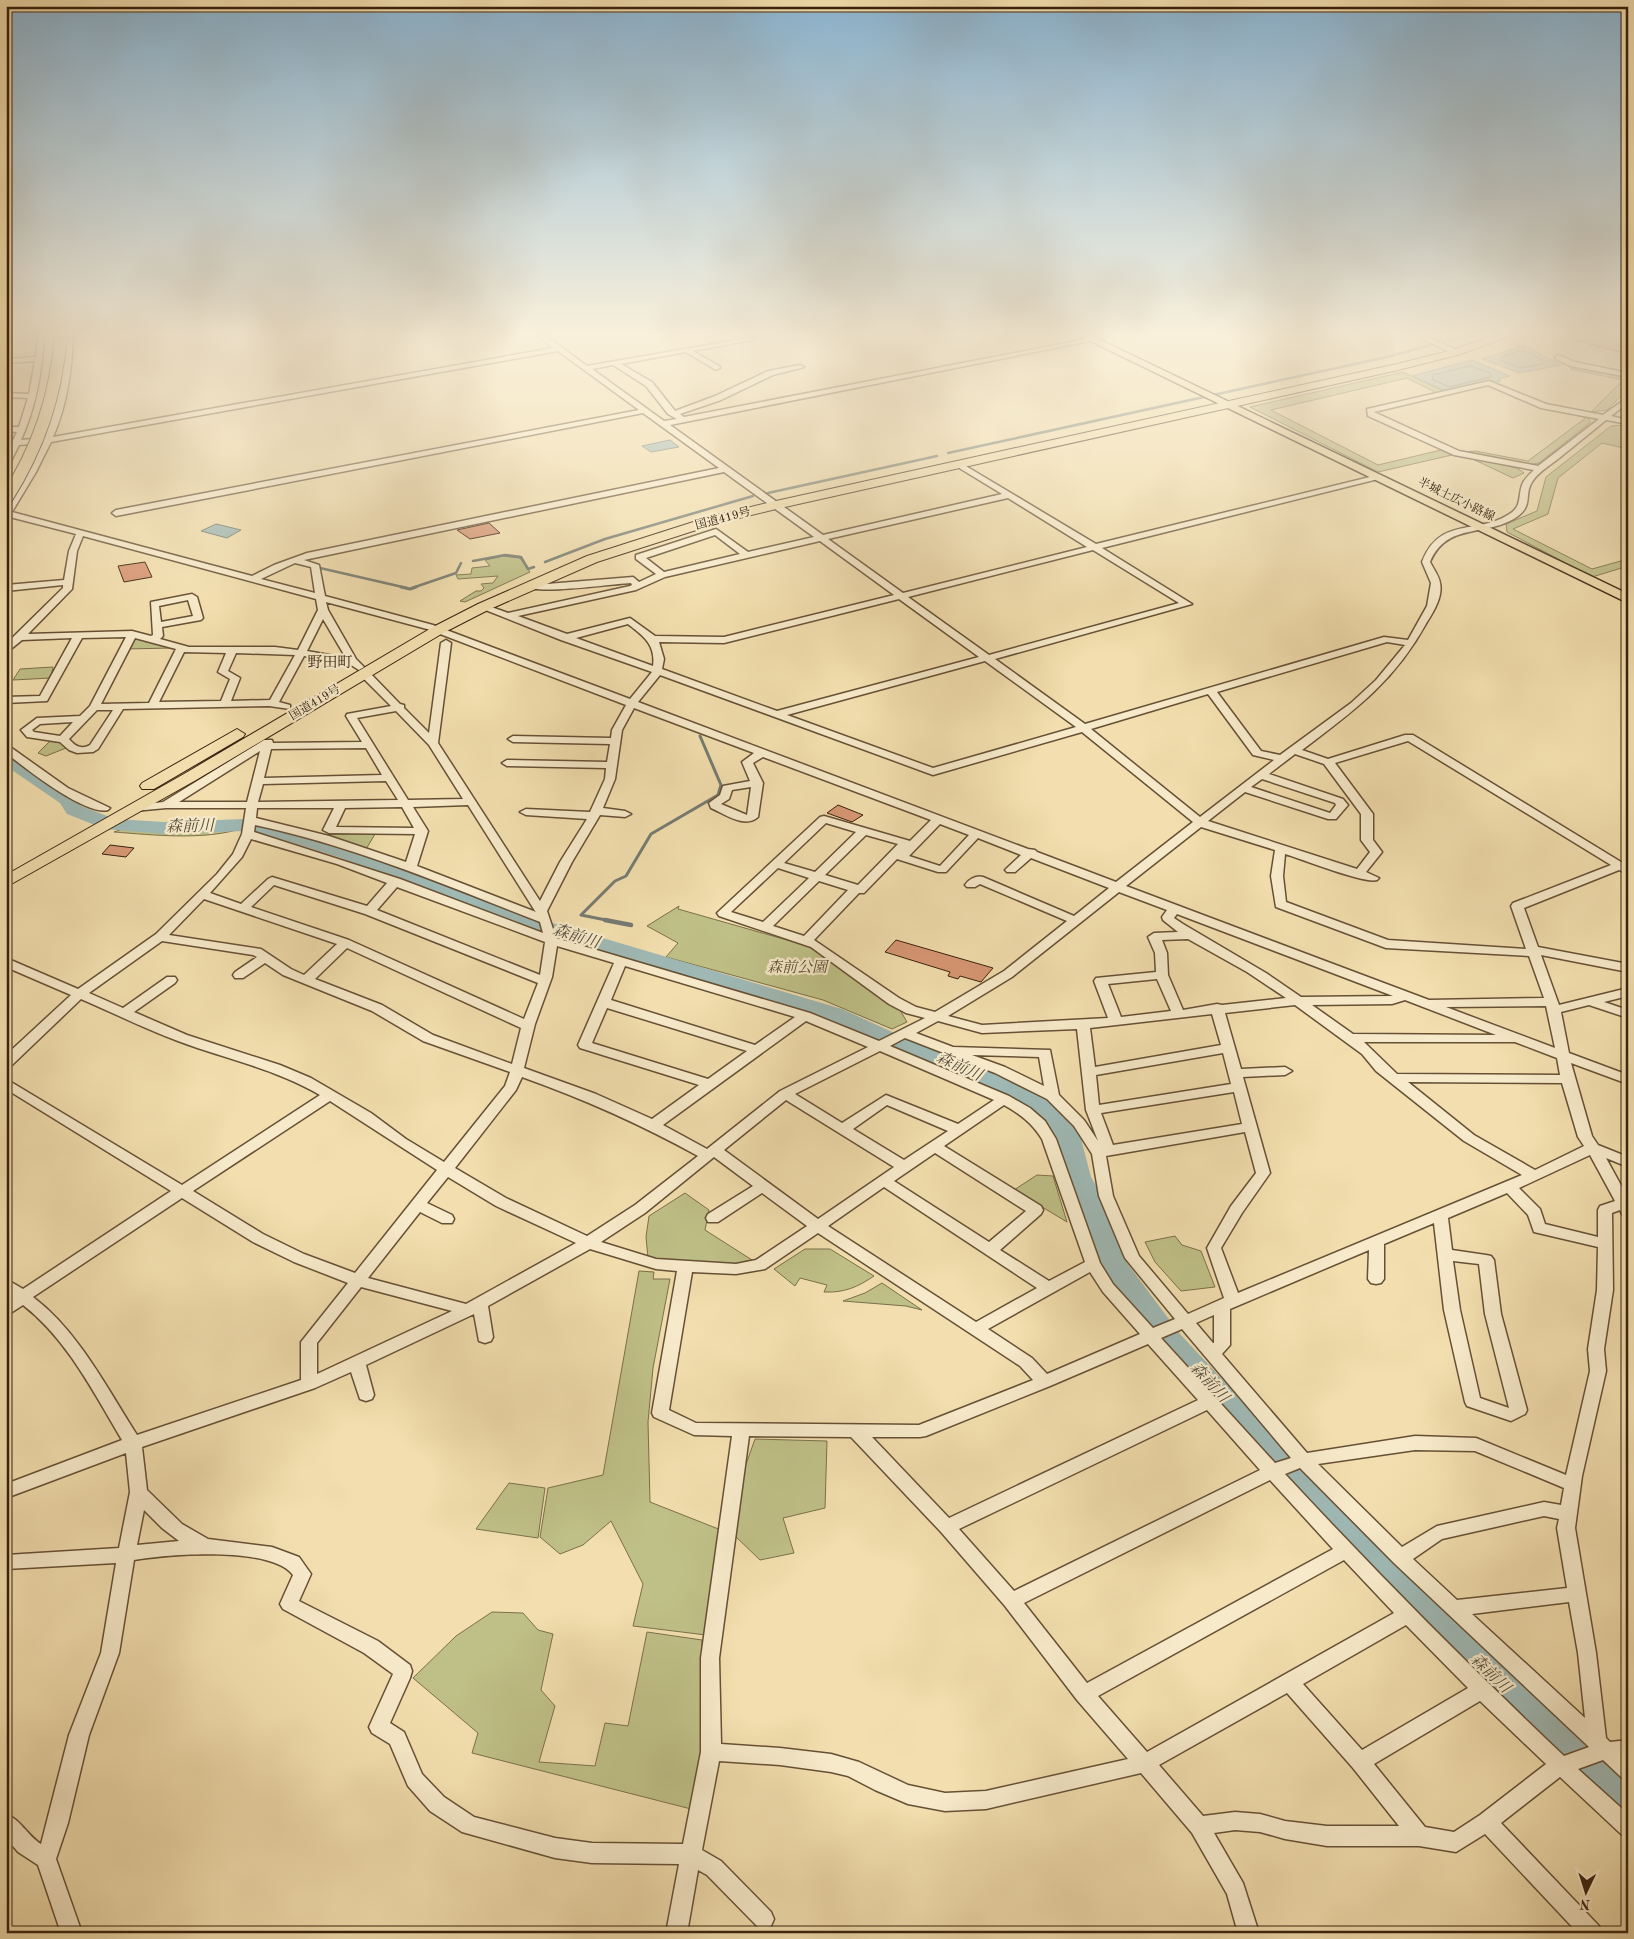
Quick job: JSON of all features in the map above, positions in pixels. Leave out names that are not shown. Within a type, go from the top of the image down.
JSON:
[{"type":"highway","points":[[6,478],[16,464],[34,425]]},
{"type":"highway","points":[[6,499],[30,462],[45,425]]},
{"type":"highway","name":"国道419号","points":[[6,870],[94,816],[286,707],[534,574],[624,539],[772,502],[1105,425]]},
{"type":"highway","name":"国道419号","points":[[434,628],[592,559],[772,502],[959,464],[1114,425]]},
{"type":"highway","name":"国道419号","points":[[6,882],[119,818],[359,668]]},
{"type":"main road","name":"半城土広小路線","points":[[1269,425],[1628,599]]},
{"type":"street","points":[[6,462],[18,443],[23,425]]},
{"type":"street","points":[[55,425],[50,440],[23,493],[7,513],[76,528],[434,628],[1121,886],[1174,909],[1628,1080]]},
{"type":"street","points":[[18,443],[50,440],[131,425]]},
{"type":"street","points":[[116,513],[569,425]]},
{"type":"street","points":[[665,425],[1084,728],[1201,823],[1373,878]]},
{"type":"street","points":[[1396,425],[1457,453],[1540,469]]},
{"type":"street","points":[[6,1491],[132,1443],[309,1384],[474,1307],[588,1243],[640,1209],[785,1094],[904,1032],[935,1018],[1008,974],[1243,788],[1355,705],[1380,682],[1411,644],[1432,606],[1435,594],[1435,578],[1426,562],[1430,548],[1445,536],[1482,528],[1514,516],[1524,504],[1528,481],[1540,469],[1595,425]]},
{"type":"street","points":[[6,429],[22,430]]},
{"type":"street","points":[[776,715],[1187,604],[959,464]]},
{"type":"street","points":[[256,578],[293,560],[725,469]]},
{"type":"street","points":[[653,639],[724,640],[1375,477]]},
{"type":"street","points":[[507,616],[638,585],[662,575],[1008,494]]},
{"type":"street","points":[[6,650],[68,589],[76,528]]},
{"type":"street","points":[[662,575],[639,557],[716,532],[746,555]]},
{"type":"street","points":[[293,560],[315,565],[323,610],[359,668],[400,707],[433,743],[543,916],[551,948],[544,981],[528,1026],[519,1070],[511,1087],[309,1342],[309,1384]]},
{"type":"street","points":[[530,586],[547,587],[633,580],[638,585]]},
{"type":"street","points":[[6,588],[69,582]]},
{"type":"street","points":[[151,640],[158,636],[159,625],[154,604],[192,597],[198,618],[159,625]]},
{"type":"street","points":[[483,607],[933,772],[1388,639],[1411,644]]},
{"type":"street","points":[[272,704],[323,610]]},
{"type":"street","points":[[543,916],[566,862],[595,813],[610,779],[617,730],[633,703],[656,672],[659,659],[653,639],[630,621],[564,638]]},
{"type":"street","points":[[18,637],[132,634],[189,650],[275,650],[301,653],[359,668]]},
{"type":"street","points":[[63,739],[94,707],[132,634]]},
{"type":"street","points":[[6,700],[43,699],[80,635]]},
{"type":"street","points":[[433,743],[446,643]]},
{"type":"street","points":[[152,706],[181,648]]},
{"type":"street","points":[[225,704],[235,678],[223,672],[232,650]]},
{"type":"street","points":[[1211,691],[1257,752],[1282,759]]},
{"type":"street","points":[[94,707],[225,704],[272,704],[286,707]]},
{"type":"street","points":[[82,719],[37,721],[26,730],[31,735],[63,739],[69,747],[80,751],[88,751],[94,747],[120,706]]},
{"type":"street","points":[[400,707],[351,716],[422,831],[410,869]]},
{"type":"street","points":[[1328,762],[1409,737],[1625,866]]},
{"type":"street","points":[[513,739],[616,741]]},
{"type":"street","points":[[6,1063],[79,994],[160,937],[203,895],[238,855],[249,827],[252,805],[268,742],[166,805]]},
{"type":"street","points":[[266,746],[370,746]]},
{"type":"street","points":[[6,747],[30,767],[85,802],[94,816]]},
{"type":"street","points":[[1293,750],[1328,762],[1367,814],[1367,840],[1376,852],[1359,874]]},
{"type":"street","points":[[758,783],[747,762],[763,752]]},
{"type":"street","points":[[508,763],[612,765]]},
{"type":"street","points":[[1243,788],[1332,817],[1342,804],[1339,801],[1260,776]]},
{"type":"street","points":[[258,781],[390,778]]},
{"type":"street","points":[[134,808],[166,805],[341,805],[471,802]]},
{"type":"street","points":[[341,805],[329,830],[422,831]]},
{"type":"street","points":[[526,812],[625,814]]},
{"type":"street","points":[[939,818],[901,857],[942,870],[977,833]]},
{"type":"street","points":[[810,942],[859,898],[859,889],[906,843],[824,819],[723,913],[810,942],[894,1001],[935,1018],[982,1029],[1083,1025],[1179,1015],[1217,1008],[1296,1001],[1392,1000],[1406,996]]},
{"type":"street","points":[[249,827],[287,827],[543,916]]},
{"type":"street","points":[[249,827],[550,940],[805,1016],[879,1045],[1004,1099],[1025,1111],[1040,1124],[1050,1139],[1093,1264],[1108,1288],[1271,1472],[1345,1551],[1559,1766],[1628,1827]]},
{"type":"street","points":[[766,927],[865,830]]},
{"type":"street","points":[[1281,848],[1276,866],[1275,880],[1280,904],[1386,944],[1533,951],[1628,968]]},
{"type":"street","points":[[1011,870],[1031,852]]},
{"type":"street","points":[[776,864],[859,889]]},
{"type":"street","points":[[1600,1747],[1587,1653],[1566,1528],[1573,1485],[1598,1371],[1596,1349],[1605,1290],[1605,1210],[1625,1208],[1593,1148],[1585,1137],[1568,1079],[1552,1006],[1517,906],[1625,866]]},
{"type":"street","points":[[971,885],[979,880],[1076,921]]},
{"type":"street","points":[[243,909],[272,881],[369,911],[544,981]]},
{"type":"street","points":[[369,911],[396,882]]},
{"type":"street","points":[[203,895],[345,943],[528,1026]]},
{"type":"street","points":[[1174,909],[1168,917],[1169,920],[1189,935],[1252,970],[1350,1038],[1378,1061],[1381,1068],[1396,1078],[1469,1138],[1534,1176]]},
{"type":"street","points":[[1179,1015],[1162,975],[1161,953],[1154,937],[1189,935]]},
{"type":"street","points":[[160,937],[257,952],[287,972],[376,1008],[428,1038],[592,1097],[711,1152],[816,1225],[1026,1362],[1044,1382]]},
{"type":"street","points":[[306,980],[345,943]]},
{"type":"street","points":[[239,975],[266,957]]},
{"type":"street","points":[[622,961],[586,1045],[709,1084]]},
{"type":"street","points":[[8,964],[123,1014],[213,1049],[276,1068],[306,1081],[366,1116],[401,1142],[501,1202],[588,1243],[656,1264],[736,1269],[752,1268],[760,1265],[816,1225],[1004,1099]]},
{"type":"street","points":[[1116,1021],[1100,981],[1162,975]]},
{"type":"street","points":[[123,1014],[171,980]]},
{"type":"street","points":[[1425,1003],[1552,1006],[1590,1001],[1628,992]]},
{"type":"street","points":[[1590,1001],[1628,1014]]},
{"type":"street","points":[[603,1002],[756,1050]]},
{"type":"street","points":[[1212,1353],[1222,1345],[1228,1303],[1214,1248],[1236,1210],[1263,1172],[1217,1008]]},
{"type":"street","points":[[653,1125],[805,1016]]},
{"type":"street","points":[[1083,1025],[1087,1072],[1093,1110],[1104,1152],[1106,1196],[1134,1258],[1304,1460],[1400,1558],[1600,1747],[1628,1771]]},
{"type":"street","points":[[904,1032],[1000,1070],[1052,1096],[1104,1152]]},
{"type":"street","points":[[1350,1038],[1519,1038]]},
{"type":"street","points":[[1087,1072],[1228,1048]]},
{"type":"street","points":[[947,1049],[1045,1053],[1052,1096]]},
{"type":"street","points":[[1093,1110],[1285,1072]]},
{"type":"street","points":[[1396,1078],[1568,1079]]},
{"type":"street","points":[[6,1083],[258,1238],[299,1258],[359,1281],[474,1307]]},
{"type":"street","points":[[785,1094],[904,1167]]},
{"type":"street","points":[[6,1310],[41,1283],[330,1095]]},
{"type":"street","points":[[842,1130],[886,1099],[958,1130]]},
{"type":"street","points":[[1104,1152],[1250,1127]]},
{"type":"street","points":[[934,1146],[1036,1210],[989,1251]]},
{"type":"street","points":[[684,1266],[660,1413],[694,1429],[741,1431],[920,1431],[1044,1382],[1228,1303],[1534,1176],[1593,1148],[1628,1162]]},
{"type":"street","points":[[883,1180],[1048,1288]]},
{"type":"street","points":[[1509,1186],[1535,1213],[1539,1228],[1606,1244]]},
{"type":"street","points":[[713,1218],[762,1187]]},
{"type":"street","points":[[418,1205],[447,1219]]},
{"type":"street","points":[[1440,1214],[1452,1310],[1473,1402],[1511,1415],[1519,1410],[1493,1314],[1486,1260],[1446,1255]]},
{"type":"street","points":[[1376,1279],[1378,1241]]},
{"type":"street","points":[[976,1329],[1093,1264]]},
{"type":"street","points":[[6,1284],[45,1314],[63,1334],[132,1443],[139,1492],[126,1554],[110,1653],[79,1735],[58,1823],[46,1859]]},
{"type":"street","points":[[474,1307],[484,1337]]},
{"type":"street","points":[[356,1363],[366,1395]]},
{"type":"street","points":[[947,1526],[1208,1402]]},
{"type":"street","points":[[676,1933],[711,1752],[710,1658],[741,1431]]},
{"type":"street","points":[[857,1432],[947,1526],[1011,1601],[1084,1694],[1199,1826],[1236,1890],[1249,1933]]},
{"type":"street","points":[[1011,1601],[1271,1472],[1304,1460],[1415,1443],[1476,1445],[1573,1485]]},
{"type":"street","points":[[139,1492],[167,1525],[187,1538],[206,1546]]},
{"type":"street","points":[[1400,1558],[1437,1533],[1544,1509],[1568,1514]]},
{"type":"street","points":[[6,1562],[107,1557],[206,1546],[272,1554],[294,1562],[302,1574],[289,1604],[370,1647],[403,1670],[400,1684],[382,1715],[379,1727],[397,1738],[415,1780],[437,1804],[469,1825],[556,1848],[592,1853],[690,1854],[714,1868],[764,1918]]},
{"type":"street","points":[[1084,1694],[1345,1551]]},
{"type":"street","points":[[1454,1608],[1577,1594]]},
{"type":"street","points":[[711,1752],[795,1758],[850,1767],[899,1792],[930,1802],[959,1804],[986,1800],[1143,1764],[1408,1616]]},
{"type":"street","points":[[1289,1682],[1360,1762],[1419,1836]]},
{"type":"street","points":[[1360,1762],[1483,1690]]},
{"type":"street","points":[[1199,1826],[1235,1821],[1260,1823],[1284,1830],[1327,1836],[1419,1836],[1456,1842],[1487,1822],[1559,1766],[1600,1747],[1628,1749]]},
{"type":"street","points":[[1487,1822],[1592,1933]]},
{"type":"street","points":[[9,1830],[25,1845],[46,1859],[72,1933]]},
{"type":"green space","points":[[1286,425],[1301,425],[1378,465],[1441,450],[1452,455],[1378,472]]},
{"type":"green space","points":[[1576,425],[1587,425],[1539,463],[1528,465],[1462,452],[1475,451],[1528,461]]},
{"type":"green space","points":[[1628,425],[1628,449],[1602,443],[1558,478],[1548,514],[1513,529],[1592,569],[1628,559],[1628,566],[1592,577],[1507,532],[1506,524],[1537,511],[1546,477],[1611,426]]},
{"type":"green space","points":[[1466,456],[1517,468],[1524,473],[1513,478]]},
{"type":"green space","points":[[503,556],[520,558],[530,572],[465,602],[460,601],[476,591],[481,591],[484,588],[481,584],[493,583],[498,576],[458,579],[456,575],[471,574],[472,568],[490,566],[485,560]]},
{"type":"green space","points":[[130,638],[137,638],[173,648],[125,649]]},
{"type":"green space","points":[[53,667],[51,678],[13,680],[20,669]]},
{"type":"green space","points":[[53,738],[71,746],[46,756],[38,753]]},
{"type":"green space","points":[[233,827],[237,830],[191,836],[114,832],[125,828]]},
{"type":"green space","points":[[329,834],[375,834],[365,851],[323,837]]},
{"type":"green space","name":"森前公園","points":[[679,906],[678,909],[808,946],[880,994],[900,1010],[907,1022],[892,1029],[823,1000],[666,957],[678,943],[647,926]]},
{"type":"green space","points":[[1037,1175],[1053,1176],[1067,1222],[1014,1190]]},
{"type":"green space","points":[[685,1193],[709,1210],[705,1230],[752,1260],[735,1264],[648,1258],[646,1237],[649,1216]]},
{"type":"green space","points":[[1175,1236],[1182,1245],[1201,1251],[1215,1287],[1181,1291],[1155,1262],[1145,1242]]},
{"type":"green space","points":[[805,1249],[830,1249],[874,1276],[856,1286],[838,1291],[824,1292],[827,1285],[800,1278],[795,1286],[774,1269]]},
{"type":"green space","points":[[639,1271],[654,1272],[653,1279],[670,1279],[653,1368],[648,1422],[650,1502],[721,1530],[706,1635],[633,1626],[643,1584],[611,1521],[583,1545],[560,1554],[540,1537],[548,1488],[603,1475]]},
{"type":"green space","points":[[882,1283],[922,1310],[906,1306],[843,1301],[865,1293]]},
{"type":"green space","points":[[755,1439],[827,1441],[825,1508],[783,1518],[794,1553],[760,1560],[734,1535],[745,1467]]},
{"type":"green space","points":[[509,1483],[545,1488],[538,1538],[476,1529]]},
{"type":"green space","points":[[492,1612],[523,1613],[538,1630],[553,1634],[541,1690],[555,1706],[539,1762],[595,1766],[605,1723],[628,1726],[647,1632],[702,1640],[702,1751],[691,1809],[472,1753],[478,1733],[413,1678],[456,1636]]},
{"type":"green space","points":[[1602,1761],[1628,1783],[1628,1800],[1591,1768]]},
{"type":"water","points":[[670,440],[679,447],[651,452],[642,446]]},
{"type":"water","points":[[216,524],[241,530],[227,538],[201,531]]},
{"type":"building","points":[[489,523],[500,533],[470,539],[457,530]]},
{"type":"building","points":[[145,562],[152,577],[124,582],[118,566]]},
{"type":"building","points":[[838,805],[863,815],[852,822],[827,813]]},
{"type":"building","points":[[110,845],[134,848],[126,857],[102,854]]},
{"type":"building","points":[[896,940],[993,968],[981,982],[960,976],[958,979],[948,976],[950,972],[885,952]]},
{"type":"waterway","points":[[948,453],[1074,425]]},
{"type":"waterway","points":[[768,493],[937,456]]},
{"type":"waterway","points":[[545,562],[605,539],[753,496]]},
{"type":"waterway","points":[[473,561],[505,555],[521,557],[528,569],[534,567]]},
{"type":"waterway","points":[[412,588],[456,573],[461,563]]},
{"type":"waterway","points":[[320,568],[407,588]]},
{"type":"waterway","points":[[401,587],[410,589],[416,587]]},
{"type":"waterway","points":[[611,921],[581,915],[615,881],[626,876],[651,834],[718,795],[721,785],[700,736]]},
{"type":"waterway","name":"森前川","points":[[6,757],[67,799],[74,810],[112,825],[164,828],[245,825],[279,832],[348,854],[534,925],[834,1014],[904,1046],[957,1065],[1044,1108],[1059,1122],[1067,1135],[1078,1177],[1090,1198],[1111,1262],[1170,1341],[1297,1480],[1594,1777],[1628,1806]]},
{"type":"waterway","points":[[605,920],[631,925]]},
{"type":"district","name":"野田町","points":[[330,663]]}]
